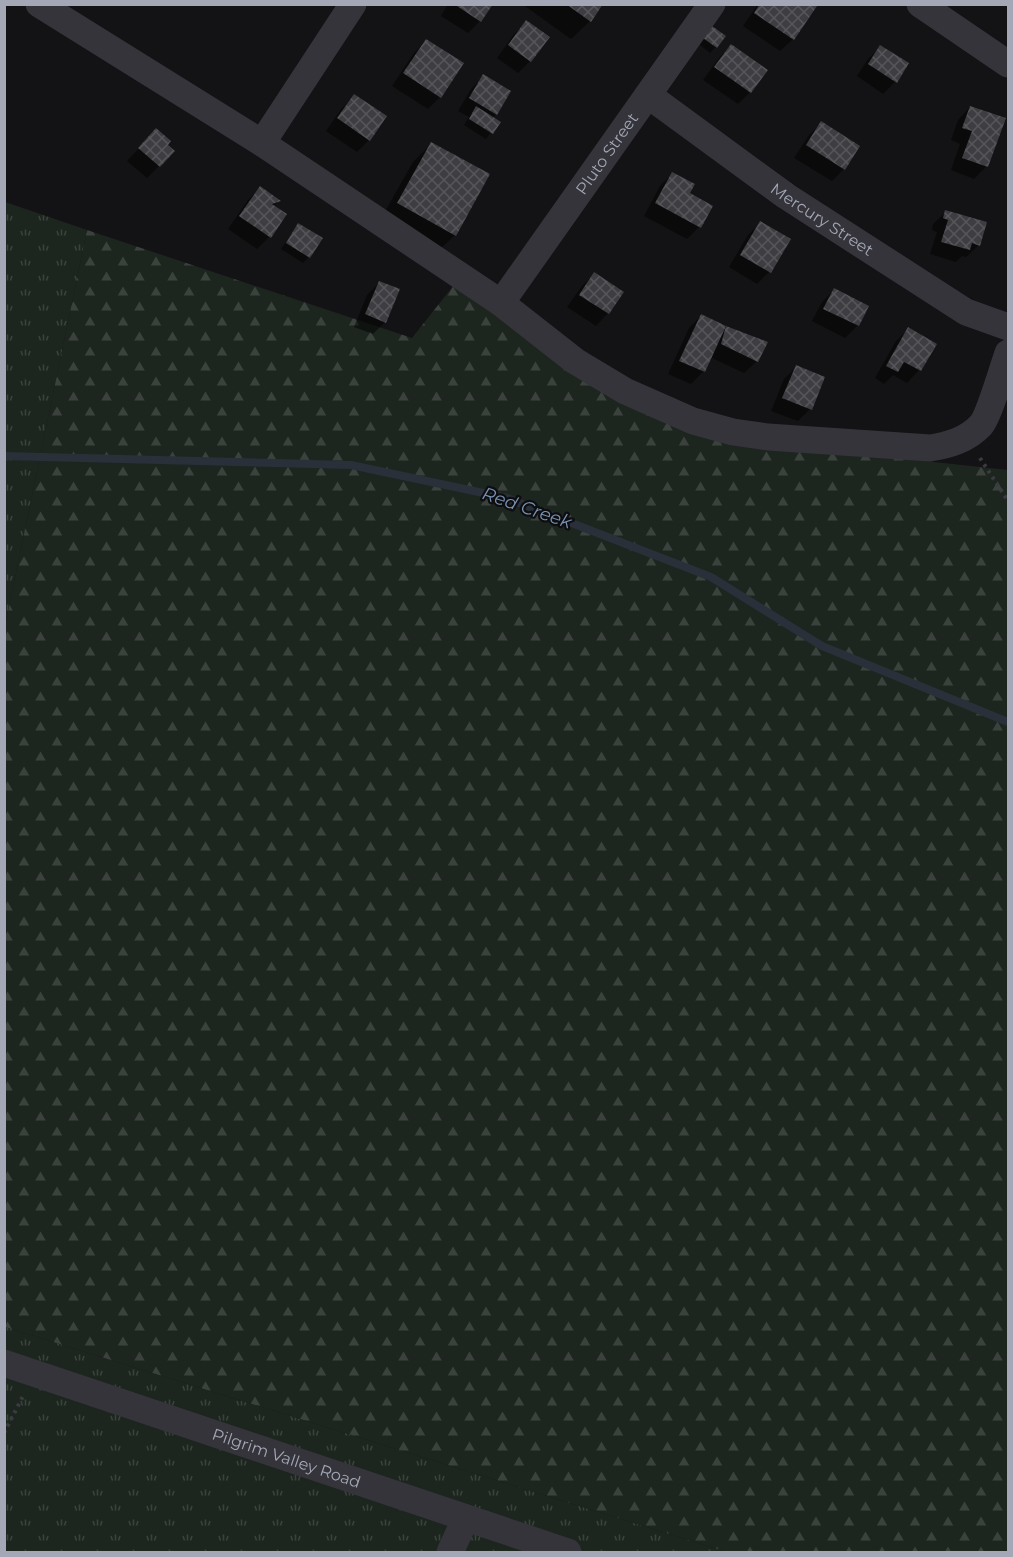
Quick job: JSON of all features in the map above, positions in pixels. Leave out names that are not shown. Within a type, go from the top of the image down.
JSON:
[{"type":"street","points":[[39,4],[262,143],[501,303],[575,361],[625,391],[693,421],[733,432],[768,437],[930,448],[951,444],[967,437],[983,423],[1008,353]]},
{"type":"street","points":[[262,143],[353,4]]},
{"type":"street","name":"Pluto Street","points":[[501,303],[712,4]]},
{"type":"street","points":[[920,4],[1008,64]]},
{"type":"street","name":"Mercury Street","points":[[648,95],[816,216],[966,312],[1008,327]]},
{"type":"street","name":"Pilgrim Valley Road","points":[[4,1364],[568,1552]]},
{"type":"street","points":[[450,1552],[466,1518]]},
{"type":"path","points":[[967,437],[1008,501]]},
{"type":"path","points":[[4,1433],[34,1373]]},
{"type":"green space","points":[[5,202],[87,230],[5,626]]},
{"type":"green space","points":[[87,230],[412,338],[454,285],[644,411],[776,445],[1008,470],[1008,1552],[727,1552],[5,1327],[5,626]]},
{"type":"green space","points":[[5,1327],[727,1552],[5,1552]]},
{"type":"building","points":[[454,4],[493,4],[481,22]]},
{"type":"building","points":[[566,4],[603,4],[591,22]]},
{"type":"building","points":[[760,4],[815,4],[817,6],[794,40],[754,13]]},
{"type":"building","points":[[526,20],[550,37],[531,62],[508,45]]},
{"type":"building","points":[[712,26],[726,36],[717,48],[703,38]]},
{"type":"building","points":[[426,39],[464,63],[441,98],[403,73]]},
{"type":"building","points":[[731,44],[768,70],[751,93],[714,67]]},
{"type":"building","points":[[880,45],[909,63],[897,83],[868,64]]},
{"type":"building","points":[[483,74],[511,91],[497,115],[469,98]]},
{"type":"building","points":[[354,94],[387,116],[370,141],[337,118]]},
{"type":"building","points":[[476,106],[501,122],[493,134],[469,119]]},
{"type":"building","points":[[970,106],[1006,118],[988,167],[962,158],[972,131],[962,128]]},
{"type":"building","points":[[821,121],[860,146],[845,170],[806,145]]},
{"type":"building","points":[[156,128],[171,141],[168,145],[175,151],[160,167],[138,148]]},
{"type":"building","points":[[431,142],[490,174],[456,236],[397,203]]},
{"type":"building","points":[[672,172],[695,184],[690,193],[713,206],[701,228],[655,203]]},
{"type":"building","points":[[260,186],[281,201],[272,204],[287,214],[271,238],[239,216]]},
{"type":"building","points":[[945,210],[987,222],[980,246],[972,243],[970,250],[941,242],[948,220],[943,218]]},
{"type":"building","points":[[760,221],[791,239],[771,273],[740,255]]},
{"type":"building","points":[[298,223],[323,238],[310,258],[286,243]]},
{"type":"building","points":[[594,272],[624,292],[609,314],[579,295]]},
{"type":"building","points":[[379,281],[400,289],[386,323],[365,314]]},
{"type":"building","points":[[834,288],[869,306],[859,326],[823,309]]},
{"type":"building","points":[[701,314],[726,326],[705,372],[679,361]]},
{"type":"building","points":[[726,326],[768,342],[758,362],[721,344]]},
{"type":"building","points":[[908,327],[937,344],[921,371],[904,362],[898,372],[886,366]]},
{"type":"building","points":[[796,365],[825,377],[812,410],[782,398]]},
{"type":"waterway","name":"Red Creek","points":[[4,456],[351,465],[507,498],[711,577],[822,646],[1008,722]]}]
